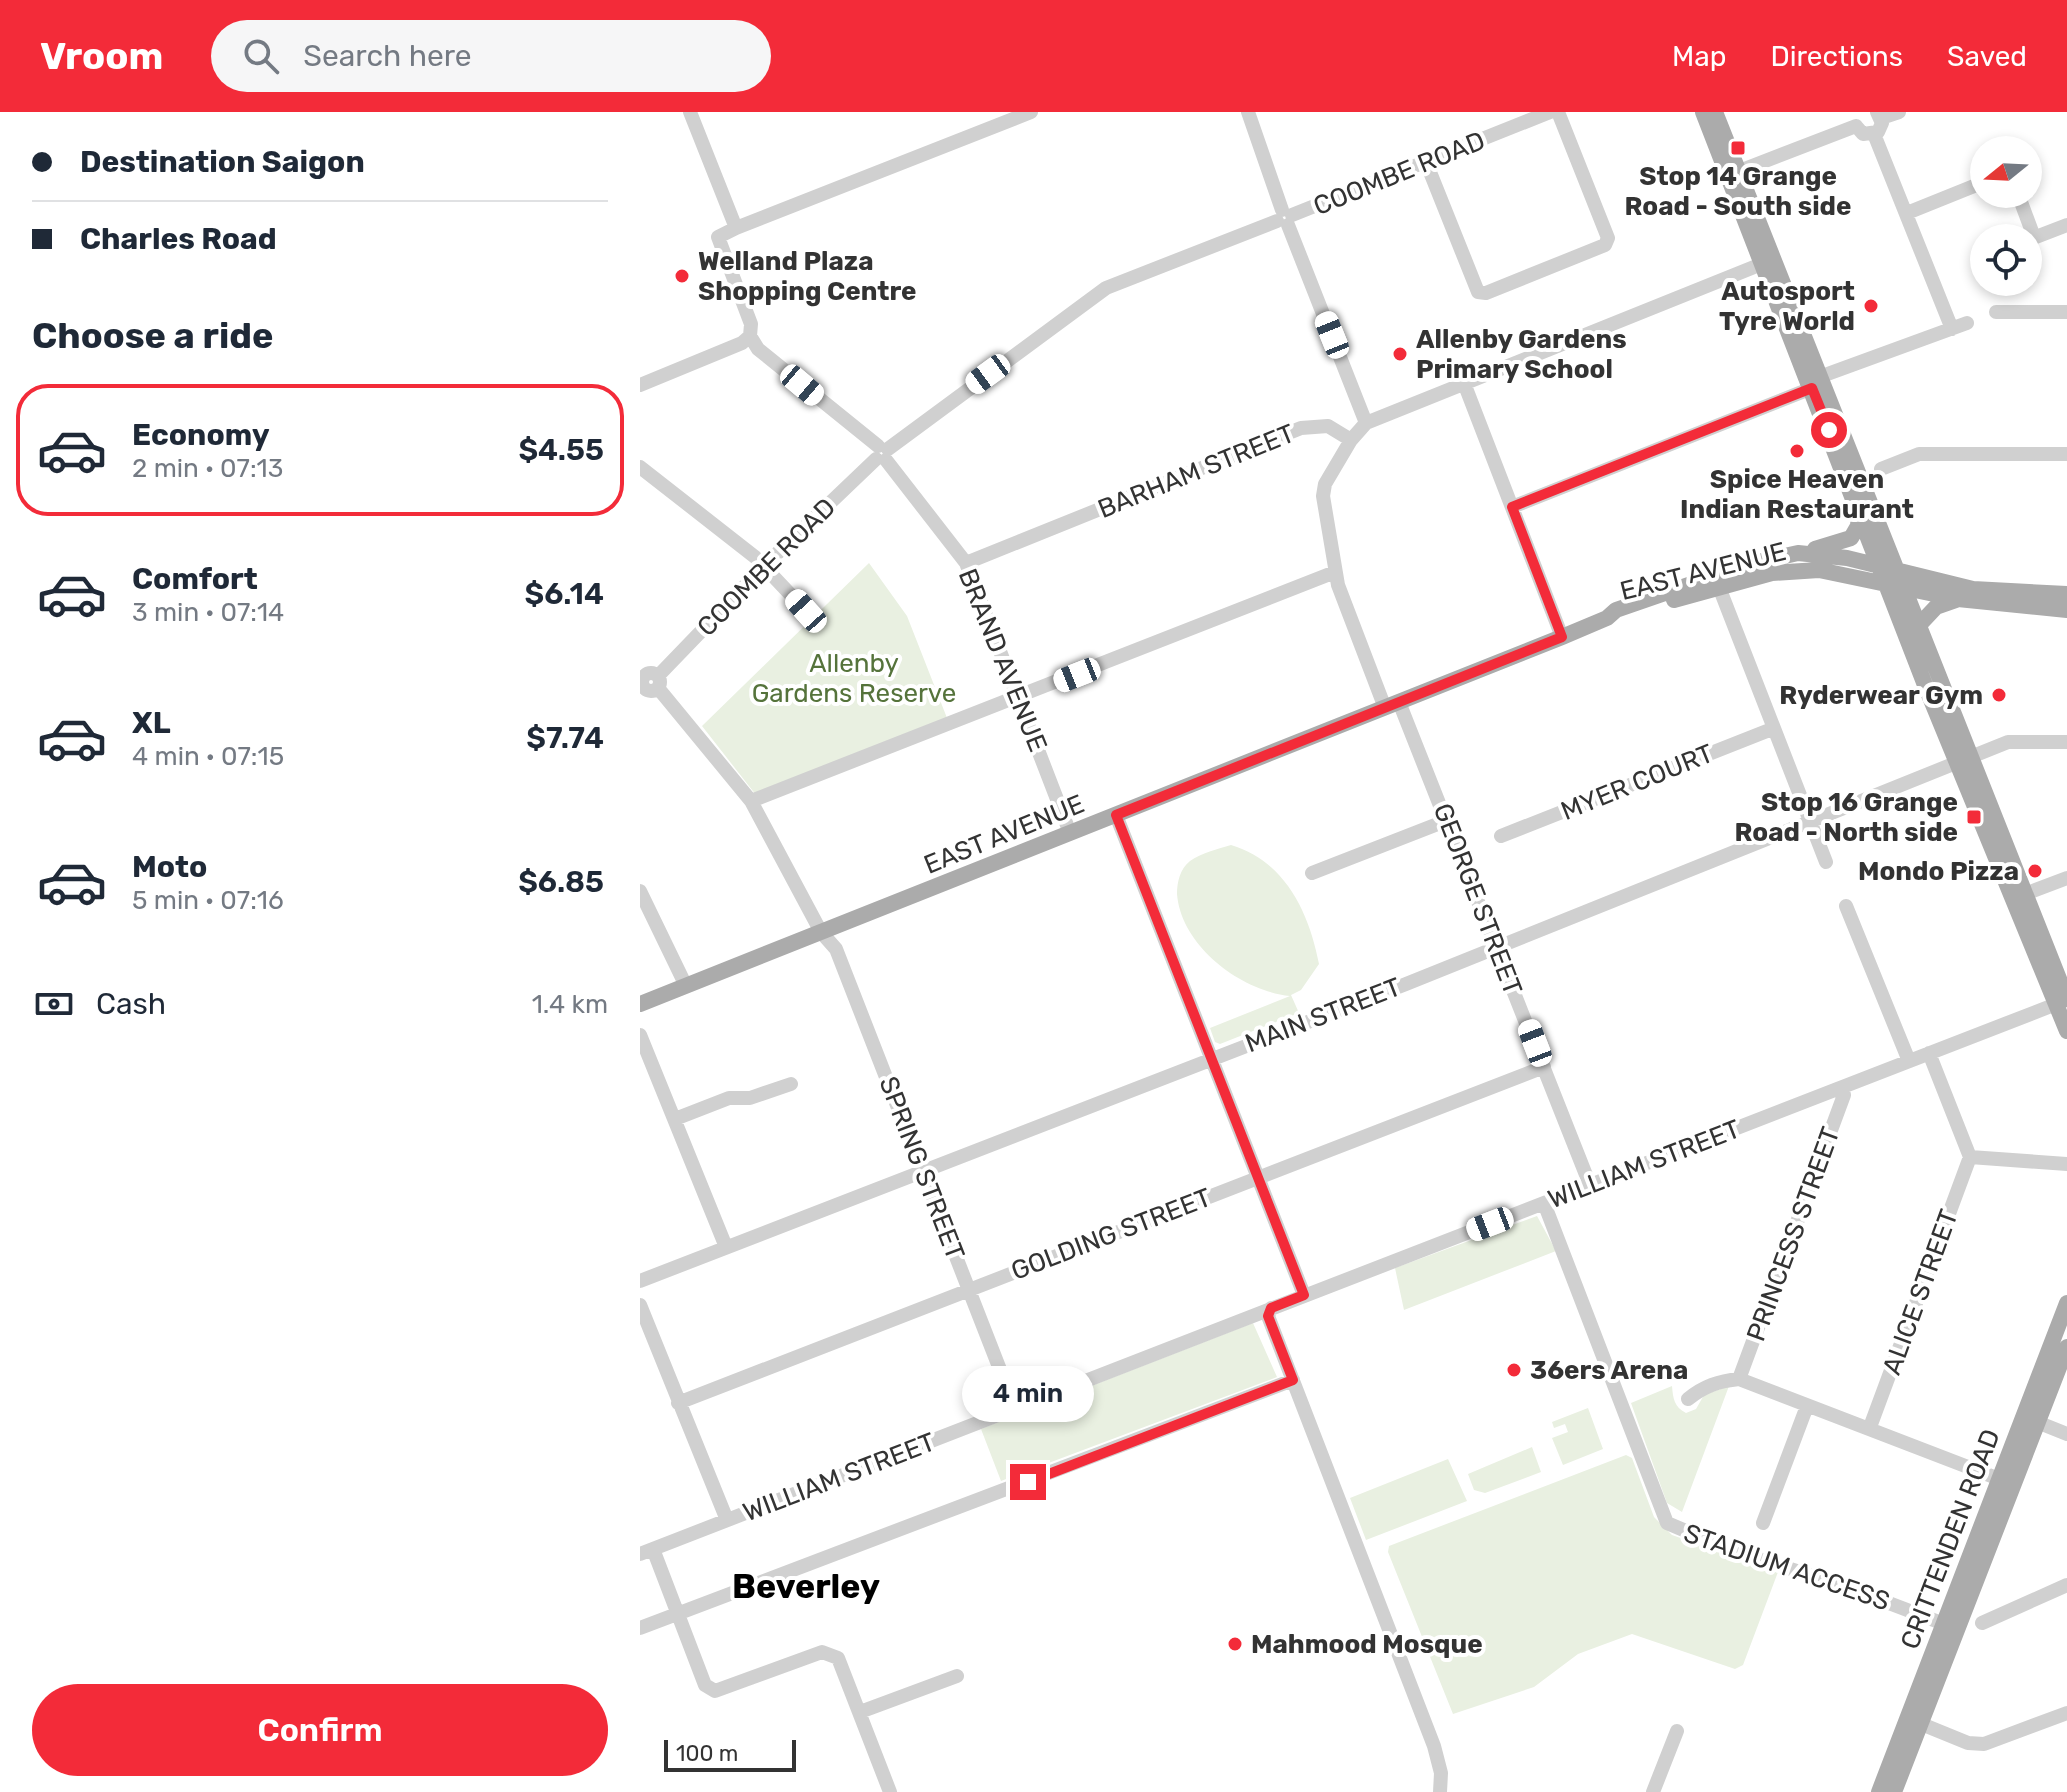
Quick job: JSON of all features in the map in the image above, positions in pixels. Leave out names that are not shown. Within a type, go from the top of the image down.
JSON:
[{"type":"main road","points":[[1703,112],[1733,173],[2063,1001]]},
{"type":"main road","points":[[1715,112],[1733,173]]},
{"type":"main road","points":[[1817,382],[1859,511],[1920,624],[1966,760],[2025,894],[2063,1001],[2067,1031]]},
{"type":"main road","points":[[1798,553],[1847,541],[1856,531],[1859,511]]},
{"type":"main road","name":"EAST AVENUE","points":[[640,1004],[1562,637],[1607,618],[1616,610],[1693,582],[1773,557],[1798,553],[1825,554],[1892,576]]},
{"type":"main road","name":"EAST AVENUE","points":[[1607,618],[1620,619],[1772,573],[1804,570],[1892,576]]},
{"type":"main road","points":[[1892,576],[1973,589],[2067,594]]},
{"type":"main road","points":[[1892,576],[1958,599],[2067,610]]},
{"type":"main road","points":[[1920,624],[1936,607],[1958,599]]},
{"type":"main road","name":"CRITTENDEN ROAD","points":[[1894,1792],[1959,1630],[2007,1482],[2031,1420],[2067,1303]]},
{"type":"main road","name":"CRITTENDEN ROAD","points":[[2031,1420],[2067,1347]]},
{"type":"main road","name":"CRITTENDEN ROAD","points":[[1879,1792],[1943,1623],[2007,1482]]},
{"type":"street","points":[[690,112],[736,228]]},
{"type":"street","points":[[640,385],[742,343],[750,336],[751,324],[718,237],[1031,112]]},
{"type":"street","points":[[1248,112],[1285,218],[1366,423]]},
{"type":"street","name":"COOMBE ROAD","points":[[648,682],[882,454],[1106,288],[1550,112]]},
{"type":"street","points":[[1426,162],[1478,292],[1486,293],[1605,245],[1608,238],[1558,112]]},
{"type":"street","points":[[1733,173],[1858,119],[1863,134],[1874,134],[1881,127],[1879,115],[1899,112]]},
{"type":"street","points":[[1874,134],[1952,329]]},
{"type":"street","points":[[1907,213],[1970,188]]},
{"type":"street","points":[[2042,234],[2067,225]]},
{"type":"street","points":[[1351,440],[1366,423],[1769,262]]},
{"type":"street","points":[[1996,312],[2067,312]]},
{"type":"street","points":[[1512,507],[1967,323]]},
{"type":"street","name":"BRAND AVENUE","points":[[750,336],[758,349],[882,454],[966,563],[1070,833]]},
{"type":"street","points":[[1464,383],[1562,637]]},
{"type":"street","name":"BARHAM STREET","points":[[966,563],[1301,428],[1328,426],[1351,440]]},
{"type":"street","name":"GEORGE STREET","points":[[1351,440],[1325,484],[1323,496],[1335,572],[1392,705],[1448,820],[1590,1185]]},
{"type":"street","points":[[1881,469],[1919,454],[2067,454]]},
{"type":"street","points":[[640,467],[764,566],[806,611]]},
{"type":"street","points":[[751,801],[1335,572]]},
{"type":"street","points":[[1719,587],[1826,862]]},
{"type":"street","name":"SPRING STREET","points":[[648,682],[751,801],[821,932],[836,949],[1015,1408]]},
{"type":"street","name":"MYER COURT","points":[[1501,836],[1772,729]]},
{"type":"street","name":"MAIN STREET","points":[[640,1281],[1811,824],[2008,742],[2067,742]]},
{"type":"street","points":[[1116,815],[1304,1295]]},
{"type":"street","points":[[1312,873],[1448,820]]},
{"type":"street","points":[[2025,894],[2067,878]]},
{"type":"street","points":[[640,891],[686,986]]},
{"type":"street","points":[[1846,906],[1909,1061]]},
{"type":"street","name":"WILLIAM STREET","points":[[646,1552],[2063,1001]]},
{"type":"street","points":[[640,1035],[726,1247]]},
{"type":"street","points":[[1929,1053],[1970,1157],[2067,1164]]},
{"type":"street","name":"GOLDING STREET","points":[[678,1403],[1544,1067]]},
{"type":"street","points":[[675,1119],[729,1098],[750,1098],[791,1084]]},
{"type":"street","name":"PRINCESS STREET","points":[[1739,1379],[1844,1095],[1842,1088]]},
{"type":"street","name":"ALICE STREET","points":[[1870,1427],[1970,1157]]},
{"type":"street","name":"STADIUM ACCESS","points":[[1544,1203],[1667,1523],[1731,1550],[1844,1586],[1959,1630]]},
{"type":"street","points":[[640,1305],[727,1520]]},
{"type":"street","points":[[1271,1308],[1268,1316],[1434,1746],[1441,1773],[1440,1792]]},
{"type":"street","points":[[1688,1399],[1700,1389],[1739,1379],[2007,1482]]},
{"type":"street","points":[[640,1628],[1293,1380]]},
{"type":"street","points":[[1763,1523],[1807,1406]]},
{"type":"street","points":[[2031,1420],[2067,1434]]},
{"type":"street","points":[[646,1552],[678,1614],[709,1689],[715,1691],[822,1652],[832,1653],[838,1658],[890,1792]]},
{"type":"street","points":[[1982,1623],[2067,1585]]},
{"type":"street","points":[[860,1712],[957,1676]]},
{"type":"street","points":[[1906,1718],[1968,1743],[1984,1744],[2067,1713]]},
{"type":"street","points":[[1653,1792],[1677,1731]]},
{"type":"green space","name":"Allenby Gardens Reserve","points":[[869,563],[907,616],[947,718],[756,795],[702,726]]},
{"type":"green space","points":[[1231,845],[1266,863],[1292,891],[1309,926],[1319,964],[1301,990],[1291,995],[1299,1013],[1220,1044],[1215,1042],[1210,1028],[1290,996],[1252,985],[1217,963],[1189,931],[1181,913],[1177,889],[1184,868],[1199,856]]},
{"type":"green space","points":[[1537,1216],[1556,1251],[1404,1310],[1395,1268]]},
{"type":"green space","points":[[1253,1323],[1277,1377],[1001,1481],[981,1429]]},
{"type":"green space","points":[[1672,1386],[1675,1402],[1686,1413],[1696,1409],[1704,1395],[1729,1386],[1682,1512],[1667,1503],[1631,1403]]},
{"type":"green space","points":[[1588,1408],[1603,1449],[1563,1465],[1552,1438],[1568,1432],[1565,1424],[1554,1428],[1552,1422]]},
{"type":"green space","points":[[1532,1447],[1541,1472],[1485,1493],[1474,1490],[1468,1474]]},
{"type":"green space","points":[[1626,1455],[1632,1458],[1654,1517],[1672,1535],[1778,1572],[1743,1665],[1735,1669],[1632,1634],[1578,1654],[1534,1687],[1453,1714],[1388,1552],[1389,1546]]},
{"type":"green space","points":[[1448,1459],[1467,1501],[1366,1540],[1350,1498]]},
{"type":"place","name":"Stop 14 Grange Road - South side","points":[[1738,148]]},
{"type":"place","name":"Welland Plaza Shopping Centre","points":[[682,276]]},
{"type":"place","name":"Autosport Tyre World","points":[[1871,306]]},
{"type":"place","name":"Allenby Gardens Primary School","points":[[1400,354]]},
{"type":"place","name":"Spice Heaven Indian Restaurant","points":[[1797,451]]},
{"type":"place","name":"Ryderwear Gym","points":[[1999,695]]},
{"type":"place","name":"Stop 16 Grange Road - North side","points":[[1974,817]]},
{"type":"place","name":"Mondo Pizza","points":[[2035,871]]},
{"type":"place","name":"36ers Arena","points":[[1514,1370]]},
{"type":"place","name":"Mahmood Mosque","points":[[1235,1644]]},
{"type":"district","name":"Beverley","points":[[806,1586]]},
{"type":"route","points":[[1028,1482],[1293,1380],[1268,1316],[1271,1308],[1304,1295],[1116,815],[1562,637],[1512,507],[1812,388],[1829,430]]}]
